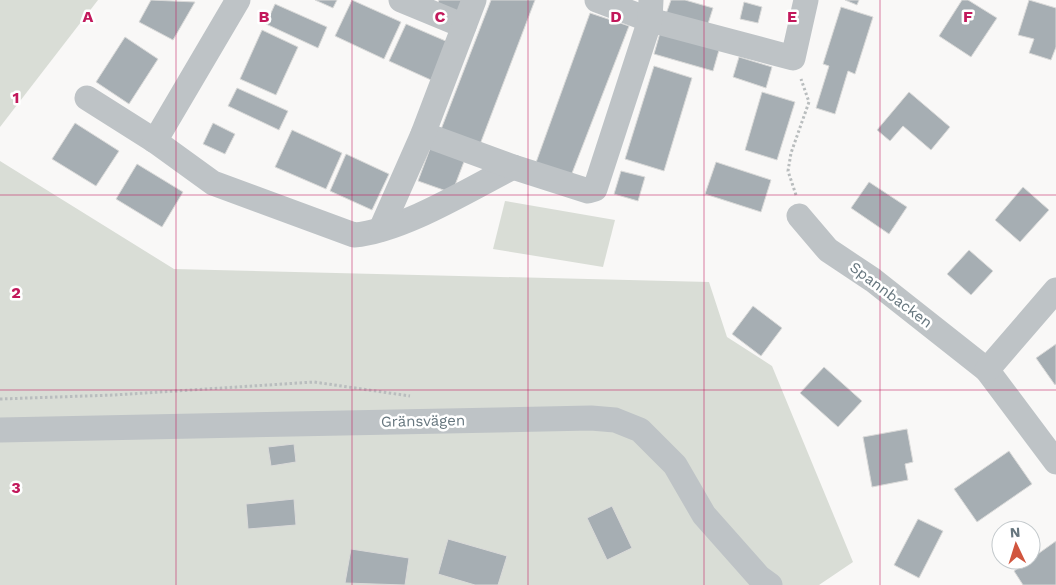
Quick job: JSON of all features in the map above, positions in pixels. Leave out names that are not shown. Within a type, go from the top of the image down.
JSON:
[{"type":"street","points":[[155,141],[238,0]]},
{"type":"street","points":[[401,0],[464,26]]},
{"type":"street","points":[[381,229],[422,134],[474,0]]},
{"type":"street","points":[[597,0],[650,10],[793,58],[806,0]]},
{"type":"street","points":[[422,134],[513,167],[588,191],[595,189],[650,10]]},
{"type":"street","points":[[87,98],[155,141],[213,182],[354,235],[381,229],[420,214],[513,167]]},
{"type":"street","name":"Spannbacken","points":[[799,216],[828,250],[873,280],[987,370],[1056,462]]},
{"type":"street","points":[[987,370],[1056,290]]},
{"type":"street","name":"Gränsvägen","points":[[0,430],[581,418],[615,420],[640,430],[675,465],[704,515],[759,577],[770,585]]},
{"type":"path","points":[[793,58],[809,102],[791,153],[788,171],[799,203],[799,216]]},
{"type":"path","points":[[0,398],[114,395],[314,382],[411,396]]},
{"type":"shaded area","points":[[0,0],[98,0],[0,127]]},
{"type":"shaded area","points":[[0,161],[174,269],[709,282],[727,337],[772,366],[853,562],[819,585],[0,585]]},
{"type":"shaded area","points":[[505,201],[615,220],[603,267],[493,249]]},
{"type":"building","points":[[151,0],[195,2],[173,40],[139,22]]},
{"type":"building","points":[[315,0],[337,0],[333,8]]},
{"type":"building","points":[[352,0],[401,22],[384,59],[335,36]]},
{"type":"building","points":[[439,0],[466,0],[460,15],[437,6]]},
{"type":"building","points":[[491,0],[535,0],[479,147],[440,132]]},
{"type":"building","points":[[671,0],[685,0],[713,8],[707,27],[666,14]]},
{"type":"building","points":[[845,0],[859,0],[857,5]]},
{"type":"building","points":[[962,0],[968,0],[997,18],[971,57],[939,36]]},
{"type":"building","points":[[1029,0],[1056,8],[1056,47],[1051,60],[1029,53],[1034,39],[1018,35]]},
{"type":"building","points":[[744,2],[762,7],[758,23],[740,19]]},
{"type":"building","points":[[275,4],[327,27],[318,48],[266,24]]},
{"type":"building","points":[[841,7],[873,17],[855,74],[848,71],[835,114],[816,108],[829,66],[823,64]]},
{"type":"building","points":[[590,13],[629,26],[569,181],[534,168]]},
{"type":"building","points":[[406,24],[448,42],[431,80],[389,61]]},
{"type":"building","points":[[262,30],[298,47],[276,95],[240,79]]},
{"type":"building","points":[[660,33],[719,50],[713,71],[654,54]]},
{"type":"building","points":[[125,37],[158,59],[129,104],[96,82]]},
{"type":"building","points":[[739,57],[772,67],[766,88],[733,77]]},
{"type":"building","points":[[654,66],[692,78],[664,171],[625,159]]},
{"type":"building","points":[[237,88],[288,111],[279,130],[228,106]]},
{"type":"building","points":[[762,92],[795,102],[777,160],[745,150]]},
{"type":"building","points":[[909,92],[950,127],[931,150],[903,126],[890,141],[877,130]]},
{"type":"building","points":[[75,123],[119,151],[96,186],[52,159]]},
{"type":"building","points":[[213,123],[235,134],[225,154],[203,144]]},
{"type":"building","points":[[292,130],[342,153],[326,189],[275,167]]},
{"type":"building","points":[[431,146],[465,159],[452,193],[418,181]]},
{"type":"building","points":[[346,154],[389,174],[372,210],[330,191]]},
{"type":"building","points":[[716,162],[771,180],[761,212],[705,194]]},
{"type":"building","points":[[137,164],[183,192],[162,227],[116,199]]},
{"type":"building","points":[[621,171],[645,177],[638,201],[614,194]]},
{"type":"building","points":[[869,182],[907,207],[889,234],[851,208]]},
{"type":"building","points":[[1023,187],[1049,210],[1020,242],[995,220]]},
{"type":"building","points":[[969,250],[993,271],[971,295],[947,274]]},
{"type":"building","points":[[753,306],[782,328],[761,356],[732,334]]},
{"type":"building","points":[[1056,344],[1056,384],[1055,385],[1036,358]]},
{"type":"building","points":[[824,367],[862,401],[838,427],[800,393]]},
{"type":"building","points":[[907,429],[913,462],[905,464],[908,480],[872,487],[863,437]]},
{"type":"building","points":[[294,444],[296,462],[271,466],[268,447]]},
{"type":"building","points":[[1009,451],[1032,484],[977,522],[954,489]]},
{"type":"building","points":[[294,499],[296,525],[248,529],[246,504]]},
{"type":"building","points":[[612,506],[632,548],[607,560],[587,518]]},
{"type":"building","points":[[918,519],[943,531],[919,578],[894,565]]},
{"type":"building","points":[[448,539],[507,556],[498,585],[475,585],[438,574]]},
{"type":"building","points":[[1056,541],[1056,585],[1023,585],[1014,571],[1041,570],[1041,552]]},
{"type":"building","points":[[351,549],[409,558],[405,585],[345,583]]}]
